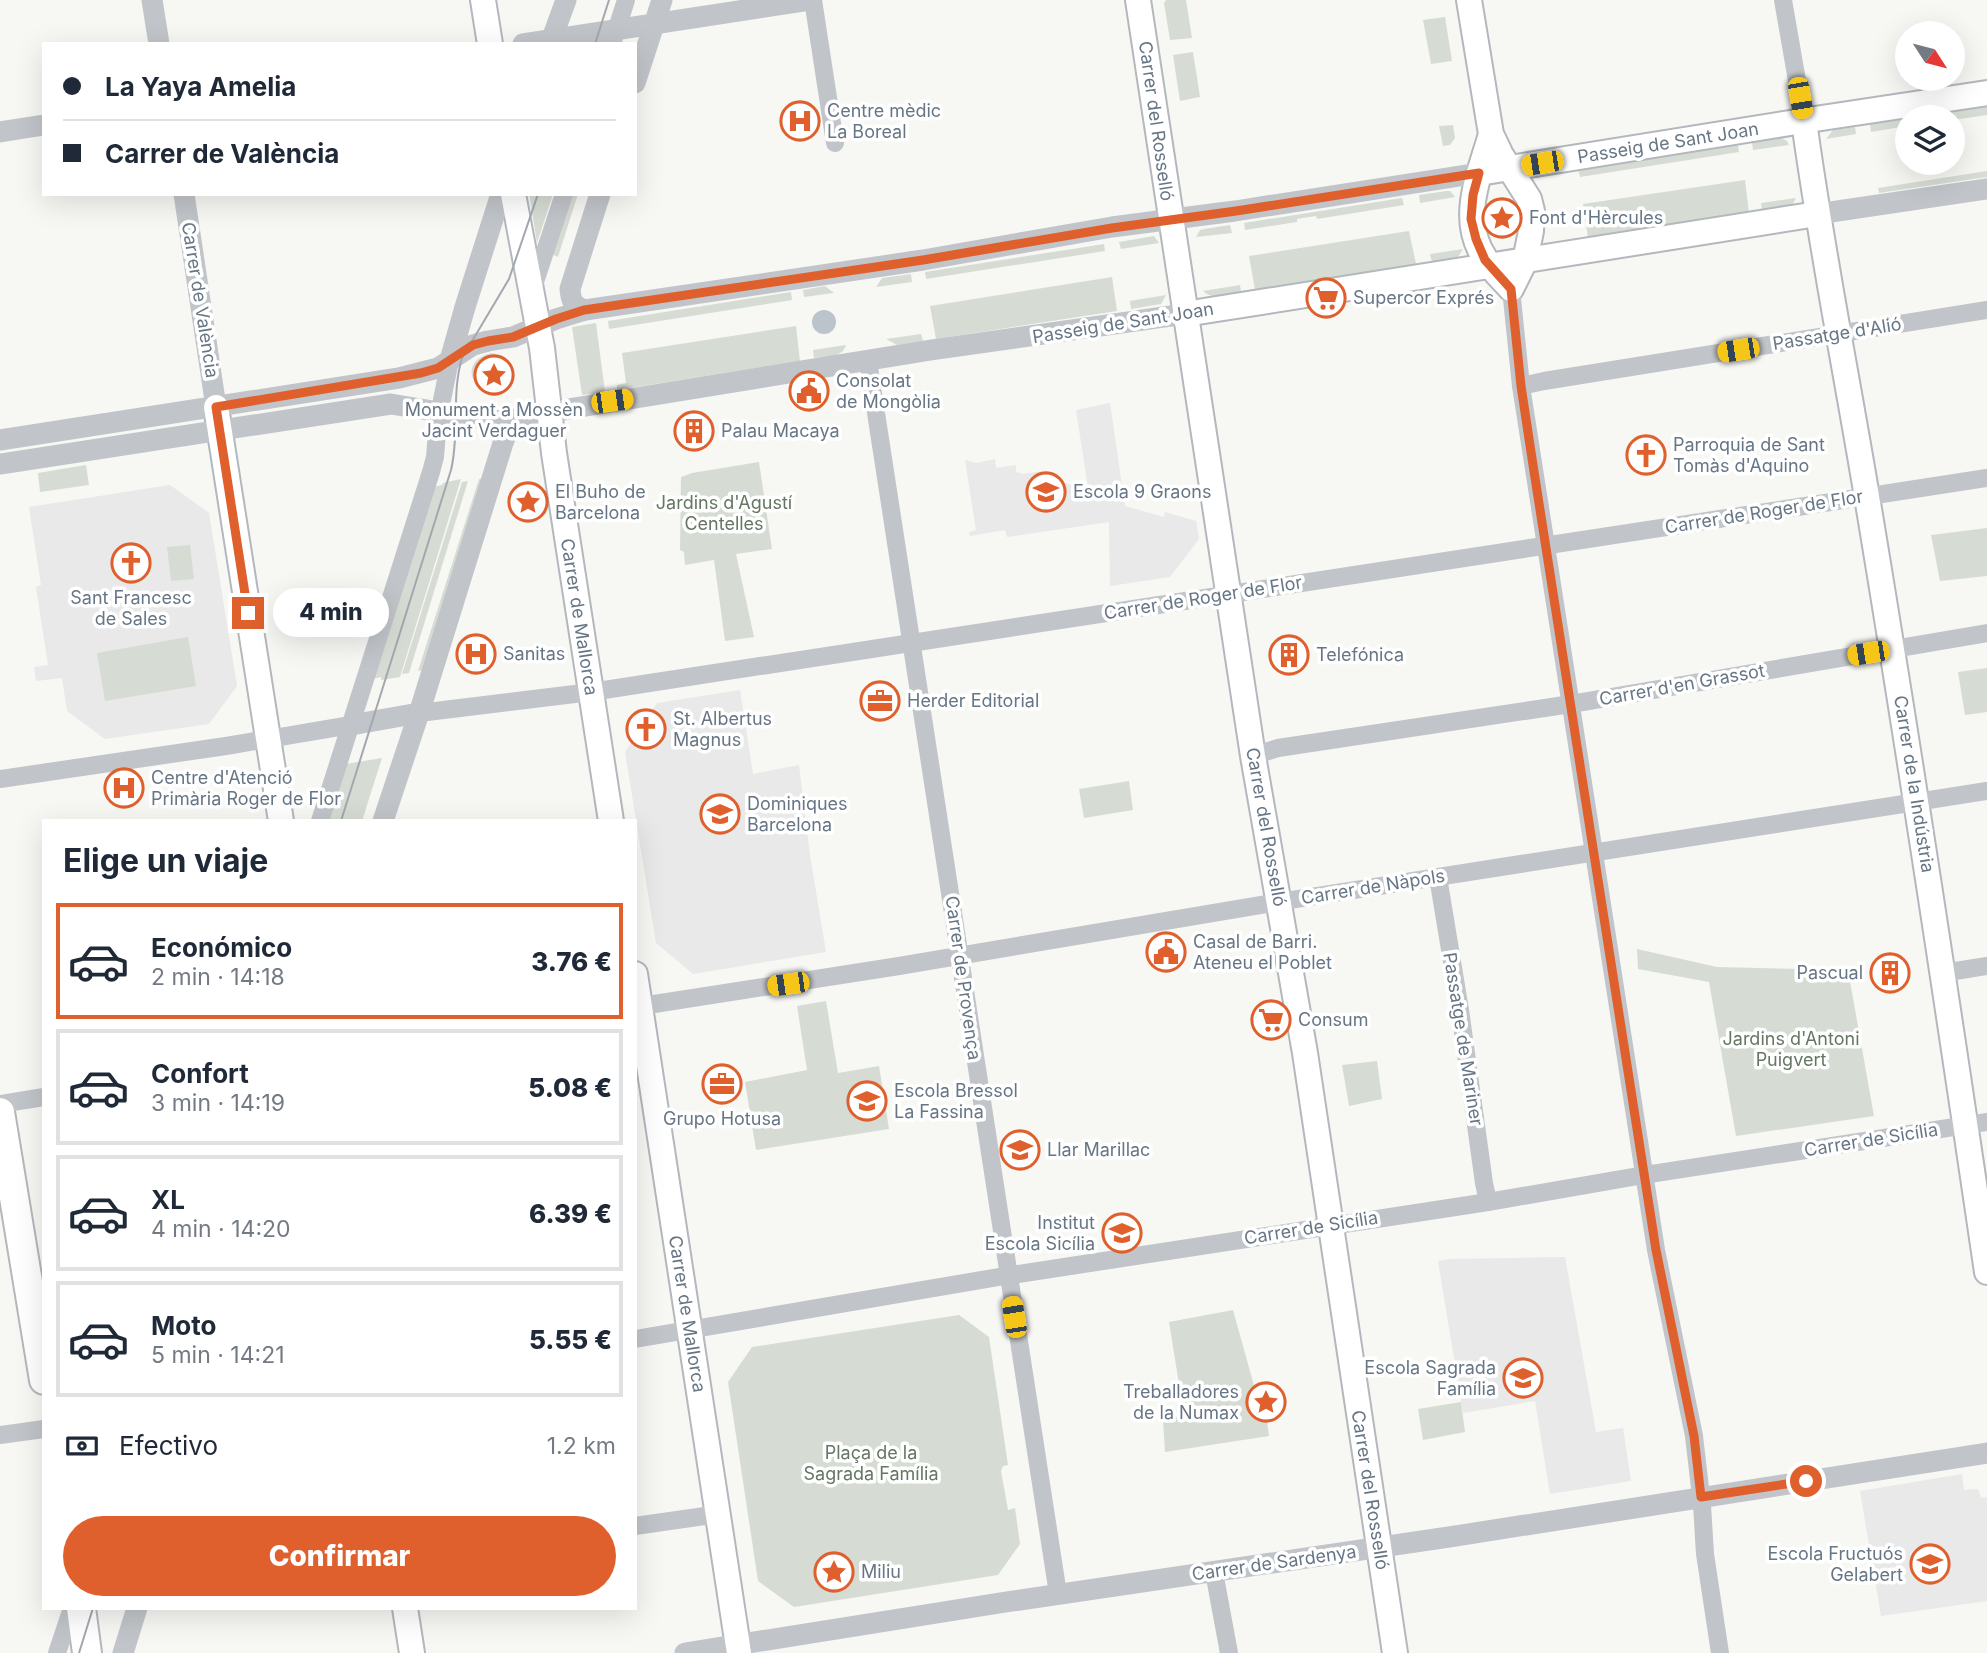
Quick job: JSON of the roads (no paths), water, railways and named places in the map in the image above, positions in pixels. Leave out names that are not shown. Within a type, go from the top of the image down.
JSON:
[{"type":"main road","points":[[483,0],[490,42]]},
{"type":"main road","name":"Carrer del Rosselló","points":[[1138,0],[1253,756],[1296,1003],[1395,1653]]},
{"type":"main road","points":[[1469,0],[1491,134],[1509,169],[1529,199],[1532,211],[1525,261],[1511,289],[1490,266],[1480,250],[1471,219],[1473,195],[1491,134]]},
{"type":"main road","name":"Passeig de Sant Joan","points":[[1479,173],[1987,93]]},
{"type":"main road","name":"Carrer de la Indústria","points":[[1804,121],[1817,214],[1867,496],[1943,973],[1976,1123],[1987,1272]]},
{"type":"main road","points":[[513,196],[531,293]]},
{"type":"main road","name":"Passeig de Sant Joan","points":[[1185,314],[1817,214]]},
{"type":"main road","name":"Carrer de Mallorca","points":[[531,293],[530,330],[549,413],[611,819]]},
{"type":"main road","name":"Carrer de València","points":[[218,419],[281,819]]},
{"type":"main road","name":"Carrer de Mallorca","points":[[638,1007],[691,1330],[738,1648]]},
{"type":"main road","points":[[0,1112],[42,1368]]},
{"type":"main road","points":[[81,1610],[87,1653]]},
{"type":"main road","points":[[405,1610],[412,1653]]},
{"type":"street","points":[[152,0],[159,42]]},
{"type":"street","points":[[566,0],[551,41],[614,36],[654,23],[812,0],[835,143]]},
{"type":"street","points":[[614,36],[626,0]]},
{"type":"street","points":[[637,77],[662,0]]},
{"type":"street","points":[[1783,0],[1804,121]]},
{"type":"street","points":[[0,132],[42,125]]},
{"type":"street","name":"Passeig de Sant Joan","points":[[450,360],[473,345],[506,339],[584,310],[1479,173]]},
{"type":"street","name":"Passeig de Sant Joan","points":[[1817,214],[1987,189]]},
{"type":"street","name":"Carrer de València","points":[[184,196],[218,419]]},
{"type":"street","points":[[321,819],[431,472],[448,413],[450,360],[500,196]]},
{"type":"street","points":[[531,293],[563,196]]},
{"type":"street","points":[[584,310],[575,307],[570,299],[570,289],[599,196]]},
{"type":"street","points":[[1511,289],[1521,386],[1644,1175],[1656,1250],[1694,1436],[1704,1555],[1720,1653]]},
{"type":"street","name":"Passatge d'Alió","points":[[1521,386],[1987,310]]},
{"type":"street","name":"Passeig de Sant Joan","points":[[448,413],[492,421],[512,421],[931,350],[1185,314]]},
{"type":"street","points":[[0,464],[399,378],[438,368],[450,360]]},
{"type":"street","name":"Carrer de Provença","points":[[869,361],[1058,1594]]},
{"type":"street","points":[[0,440],[391,404],[448,413]]},
{"type":"street","points":[[384,819],[512,421]]},
{"type":"street","name":"Carrer de Roger de Flor","points":[[419,713],[591,692],[1987,478]]},
{"type":"street","name":"Carrer d'en Grassot","points":[[1253,756],[1278,748],[1571,704],[1987,633]]},
{"type":"street","points":[[0,779],[419,713]]},
{"type":"street","name":"Carrer de Nàpols","points":[[638,1007],[1278,902],[1987,791]]},
{"type":"street","name":"Passatge de Mariner","points":[[1438,877],[1488,1202]]},
{"type":"street","points":[[1943,973],[1987,966]]},
{"type":"street","points":[[0,1104],[42,1097]]},
{"type":"street","name":"Carrer de Sicília","points":[[637,1339],[1008,1275],[1488,1202],[1976,1123]]},
{"type":"street","points":[[0,1435],[42,1429]]},
{"type":"street","name":"Carrer de Sardenya","points":[[685,1653],[738,1648],[1058,1594],[1379,1548],[1987,1453]]},
{"type":"street","points":[[637,1526],[719,1514]]},
{"type":"street","points":[[1214,1572],[1229,1653]]},
{"type":"street","points":[[57,1653],[71,1610]]},
{"type":"street","points":[[122,1653],[136,1610]]},
{"type":"tram line","points":[[596,42],[609,0]]},
{"type":"tram line","points":[[342,819],[451,470],[457,385],[462,358],[509,279],[537,196]]},
{"type":"tram line","points":[[79,1653],[92,1610]]},
{"type":"place","name":"Centre mèdic La Boreal","points":[[800,121]]},
{"type":"place","name":"Font d'Hèrcules","points":[[1502,218]]},
{"type":"place","name":"Supercor Exprés","points":[[1326,298]]},
{"type":"place","name":"Monument a Mossèn Jacint Verdaguer","points":[[494,375]]},
{"type":"place","name":"Consolat de Mongòlia","points":[[809,391]]},
{"type":"place","name":"Palau Macaya","points":[[694,431]]},
{"type":"place","name":"Parroquia de Sant Tomàs d'Aquino","points":[[1646,455]]},
{"type":"place","name":"Escola 9 Graons","points":[[1046,492]]},
{"type":"place","name":"El Buho de Barcelona","points":[[528,502]]},
{"type":"place","name":"Sant Francesc de Sales","points":[[131,563]]},
{"type":"place","name":"Sanitas","points":[[476,654]]},
{"type":"place","name":"Telefónica","points":[[1289,655]]},
{"type":"place","name":"Herder Editorial","points":[[880,701]]},
{"type":"place","name":"St. Albertus Magnus","points":[[646,729]]},
{"type":"place","name":"Centre d'Atenció Primària Roger de Flor","points":[[124,788]]},
{"type":"place","name":"Dominiques Barcelona","points":[[720,814]]},
{"type":"place","name":"Casal de Barri. Ateneu el Poblet","points":[[1166,952]]},
{"type":"place","name":"Pascual","points":[[1890,973]]},
{"type":"place","name":"Consum","points":[[1271,1020]]},
{"type":"place","name":"Grupo Hotusa","points":[[722,1084]]},
{"type":"place","name":"Escola Bressol La Fassina","points":[[867,1101]]},
{"type":"place","name":"Llar Marillac","points":[[1020,1150]]},
{"type":"place","name":"Institut Escola Sicília","points":[[1122,1233]]},
{"type":"place","name":"Escola Sagrada Família","points":[[1523,1378]]},
{"type":"place","name":"Treballadores de la Numax","points":[[1266,1402]]},
{"type":"place","name":"Escola Fructuós Gelabert","points":[[1930,1564]]},
{"type":"place","name":"Miliu","points":[[834,1572]]},
{"type":"park label","name":"Jardins d'Agustí Centelles","points":[[724,513]]},
{"type":"park label","name":"Jardins d'Antoni Puigvert","points":[[1791,1049]]},
{"type":"park label","name":"Plaça de la Sagrada Família","points":[[871,1463]]}]
